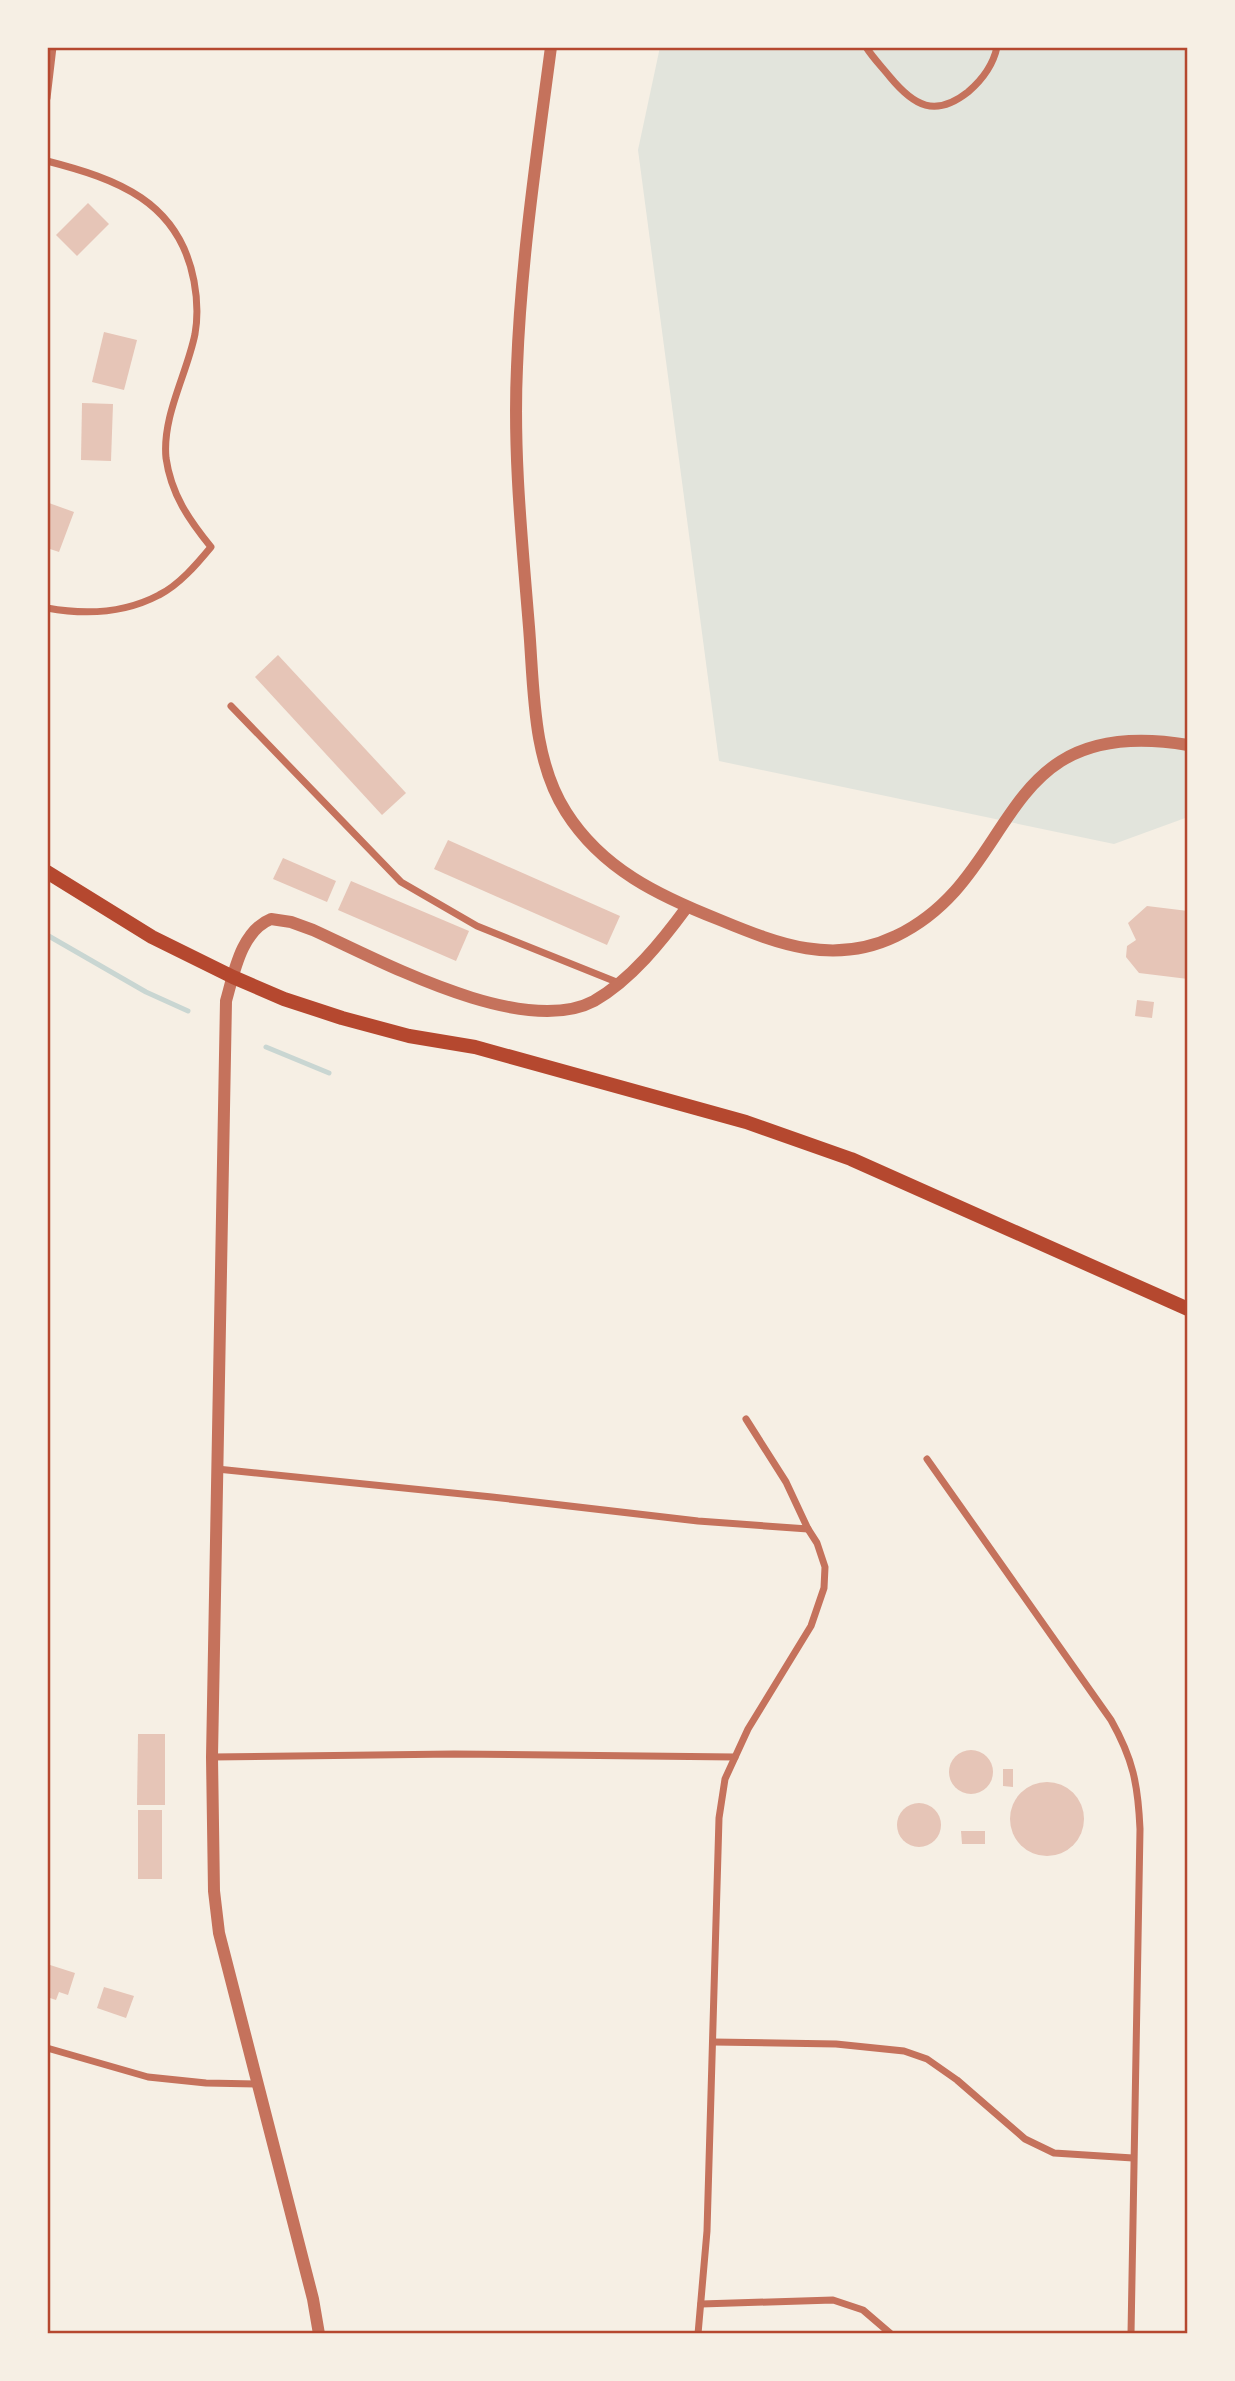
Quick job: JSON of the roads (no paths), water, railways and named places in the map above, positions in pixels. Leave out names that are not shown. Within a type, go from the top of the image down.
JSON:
[{"type":"main road","points":[[47,872],[152,937],[284,999],[409,1036],[475,1047],[747,1122],[851,1159],[1188,1309]]},
{"type":"street","points":[[47,98],[52,47]]},
{"type":"street","points":[[551,47],[525,254],[516,370],[518,481],[536,712],[543,755],[565,811],[583,836],[609,862],[629,877],[687,908],[774,942],[804,950],[836,952],[882,943],[930,916],[978,860],[1029,786],[1065,759],[1099,745],[1117,742],[1148,740],[1188,745]]},
{"type":"street","points":[[866,47],[903,93],[930,107],[943,107],[976,84],[989,70],[997,47]]},
{"type":"street","points":[[47,161],[80,169],[121,184],[152,203],[178,236],[190,263],[197,296],[195,332],[169,423],[166,456],[173,490],[189,520],[211,547],[194,567],[161,594],[126,608],[96,612],[47,608]]},
{"type":"street","points":[[232,706],[401,882],[477,926],[620,983]]},
{"type":"street","points":[[319,2334],[313,2299],[219,1933],[214,1891],[212,1757],[226,1001],[246,942],[255,929],[271,919],[291,922],[313,930],[452,992],[527,1009],[550,1011],[573,1008],[592,1002],[620,983],[669,932],[687,908]]},
{"type":"street","points":[[698,2334],[707,2231],[719,1818],[726,1779],[748,1729],[811,1626],[824,1588],[825,1567],[817,1543],[786,1482],[746,1419]]},
{"type":"street","points":[[928,1459],[1111,1720],[1126,1747],[1134,1771],[1140,1829],[1131,2334]]},
{"type":"street","points":[[217,1469],[698,1521],[808,1529]]},
{"type":"street","points":[[212,1757],[454,1754],[735,1758]]},
{"type":"street","points":[[713,2042],[836,2044],[904,2051],[927,2059],[957,2080],[1025,2139],[1054,2152],[1133,2158]]},
{"type":"street","points":[[47,2048],[148,2077],[206,2083],[259,2084]]},
{"type":"street","points":[[701,2304],[834,2300],[863,2310],[891,2334]]},
{"type":"waterway","points":[[47,935],[146,992],[188,1011]]},
{"type":"waterway","points":[[266,1047],[329,1073]]}]
